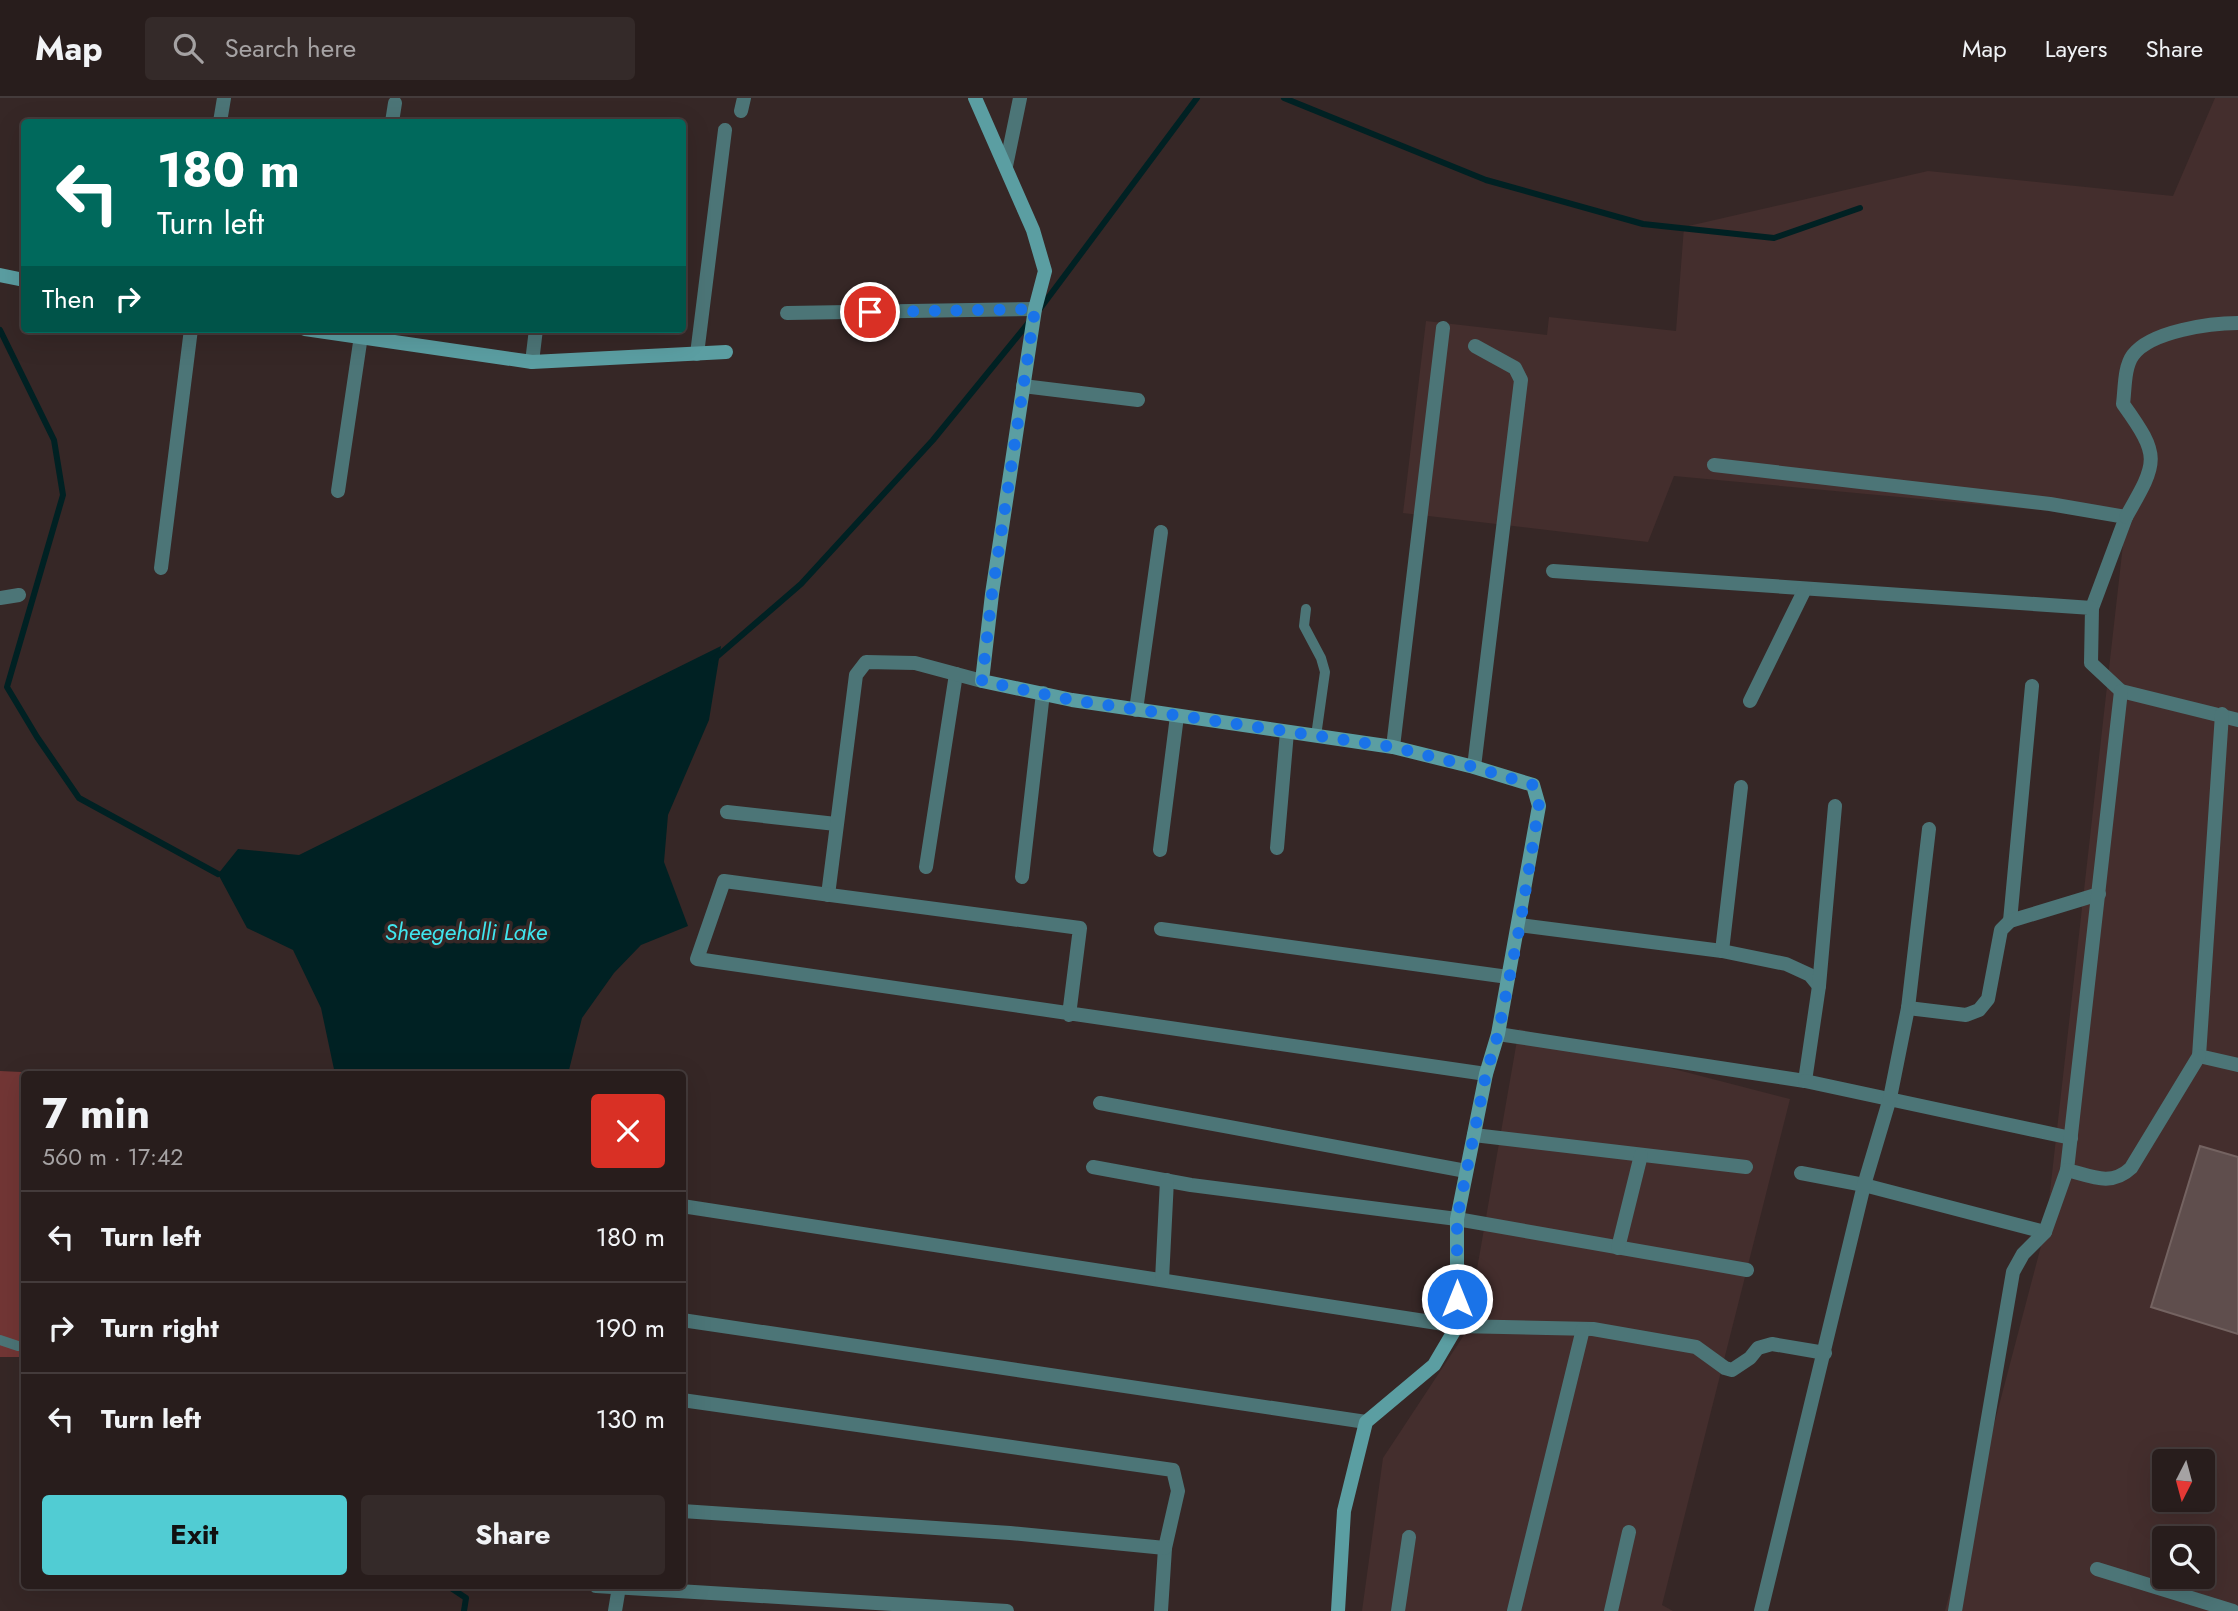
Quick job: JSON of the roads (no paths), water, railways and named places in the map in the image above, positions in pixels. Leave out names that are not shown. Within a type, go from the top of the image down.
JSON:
[{"type":"street","points":[[220,119],[224,98]]},
{"type":"street","points":[[975,98],[1033,230],[1045,271],[1035,309],[1023,386],[982,681]]},
{"type":"street","points":[[1006,166],[1020,98]]},
{"type":"street","points":[[393,119],[395,103]]},
{"type":"street","points":[[697,354],[725,130]]},
{"type":"street","points":[[0,275],[21,279]]},
{"type":"street","points":[[787,313],[1035,309]]},
{"type":"street","points":[[2238,324],[2224,323],[2177,332],[2149,342],[2133,355],[2126,374],[2123,404],[2147,438],[2152,457],[2146,482],[2126,517],[2092,608],[2091,663],[2121,691],[2238,720]]},
{"type":"street","points":[[1393,747],[1443,328]]},
{"type":"street","points":[[161,568],[190,333]]},
{"type":"street","points":[[533,362],[536,333]]},
{"type":"street","points":[[338,491],[362,334],[533,362],[726,352]]},
{"type":"street","points":[[1474,767],[1521,380],[1515,368],[1475,346]]},
{"type":"street","points":[[1023,386],[1138,400]]},
{"type":"street","points":[[1714,465],[2050,504],[2126,517]]},
{"type":"street","points":[[1136,710],[1161,532]]},
{"type":"street","points":[[1553,571],[2092,608]]},
{"type":"street","points":[[1750,701],[1805,589]]},
{"type":"street","points":[[0,598],[19,595]]},
{"type":"street","points":[[828,895],[856,675],[866,662],[915,663],[982,681],[1136,710],[1393,747],[1533,785],[1539,806],[1520,925],[1457,1219],[1457,1326],[1434,1364],[1366,1422],[1344,1511],[1338,1611]]},
{"type":"street","points":[[926,867],[956,674]]},
{"type":"street","points":[[2010,921],[2032,686]]},
{"type":"street","points":[[1955,1611],[2013,1272],[2023,1254],[2045,1232],[2067,1170],[2121,691]]},
{"type":"street","points":[[1021,877],[1043,693]]},
{"type":"street","points":[[2067,1170],[2106,1180],[2121,1177],[2131,1168],[2200,1056],[2222,714]]},
{"type":"street","points":[[1160,850],[1177,716]]},
{"type":"street","points":[[1277,848],[1287,732]]},
{"type":"street","points":[[1722,951],[1741,787]]},
{"type":"street","points":[[1805,1081],[1819,986],[1835,806]]},
{"type":"street","points":[[727,812],[836,824]]},
{"type":"street","points":[[1761,1611],[1864,1185],[1890,1098],[1908,1008],[1929,829]]},
{"type":"street","points":[[1069,1014],[1080,928],[724,881],[697,959],[1069,1014],[1486,1074]]},
{"type":"street","points":[[1908,1008],[1966,1015],[1979,1010],[1988,999],[2001,930],[2010,921],[2099,894]]},
{"type":"street","points":[[1520,925],[1722,951],[1786,964],[1810,975],[1819,986]]},
{"type":"street","points":[[1161,929],[1508,976]]},
{"type":"street","points":[[1498,1034],[1805,1081],[2071,1138]]},
{"type":"street","points":[[2200,1056],[2238,1065]]},
{"type":"street","points":[[1100,1103],[1466,1171]]},
{"type":"street","points":[[1474,1135],[1746,1167]]},
{"type":"street","points":[[1618,1248],[1641,1154]]},
{"type":"street","points":[[1093,1167],[1167,1180],[1457,1219],[1747,1270]]},
{"type":"street","points":[[1801,1173],[1864,1185],[2045,1232]]},
{"type":"street","points":[[1162,1280],[1167,1180]]},
{"type":"street","points":[[686,1207],[1457,1326],[1583,1329],[1696,1347],[1732,1370],[1758,1348],[1772,1344],[1825,1353]]},
{"type":"street","points":[[686,1321],[1366,1422]]},
{"type":"street","points":[[1514,1611],[1583,1329]]},
{"type":"street","points":[[686,1401],[1173,1470],[1178,1492],[1165,1548],[1161,1611]]},
{"type":"street","points":[[686,1511],[1010,1533],[1165,1548]]},
{"type":"street","points":[[1611,1611],[1629,1532]]},
{"type":"street","points":[[1398,1611],[1409,1537]]},
{"type":"street","points":[[2097,1569],[2233,1611]]},
{"type":"street","points":[[615,1611],[619,1589]]},
{"type":"street","points":[[647,1589],[930,1609],[1007,1611]]},
{"type":"lane","points":[[1306,609],[1304,626],[1325,671],[1316,736]]},
{"type":"lane","points":[[0,1340],[18,1346]]},
{"type":"water","name":"Sheegehalli Lake","points":[[721,646],[709,720],[668,815],[664,862],[688,926],[641,945],[614,973],[582,1018],[569,1071],[334,1071],[321,1008],[293,950],[247,928],[218,874],[238,849],[299,855]]},
{"type":"waterway","points":[[1039,310],[1197,98]]},
{"type":"waterway","points":[[1284,98],[1486,180],[1643,224],[1774,238],[1860,208]]},
{"type":"waterway","points":[[713,660],[801,584],[933,440],[1030,321]]},
{"type":"waterway","points":[[0,330],[54,440],[63,495],[7,687],[79,798],[218,874]]},
{"type":"waterway","points":[[452,1589],[466,1598],[464,1611]]}]
